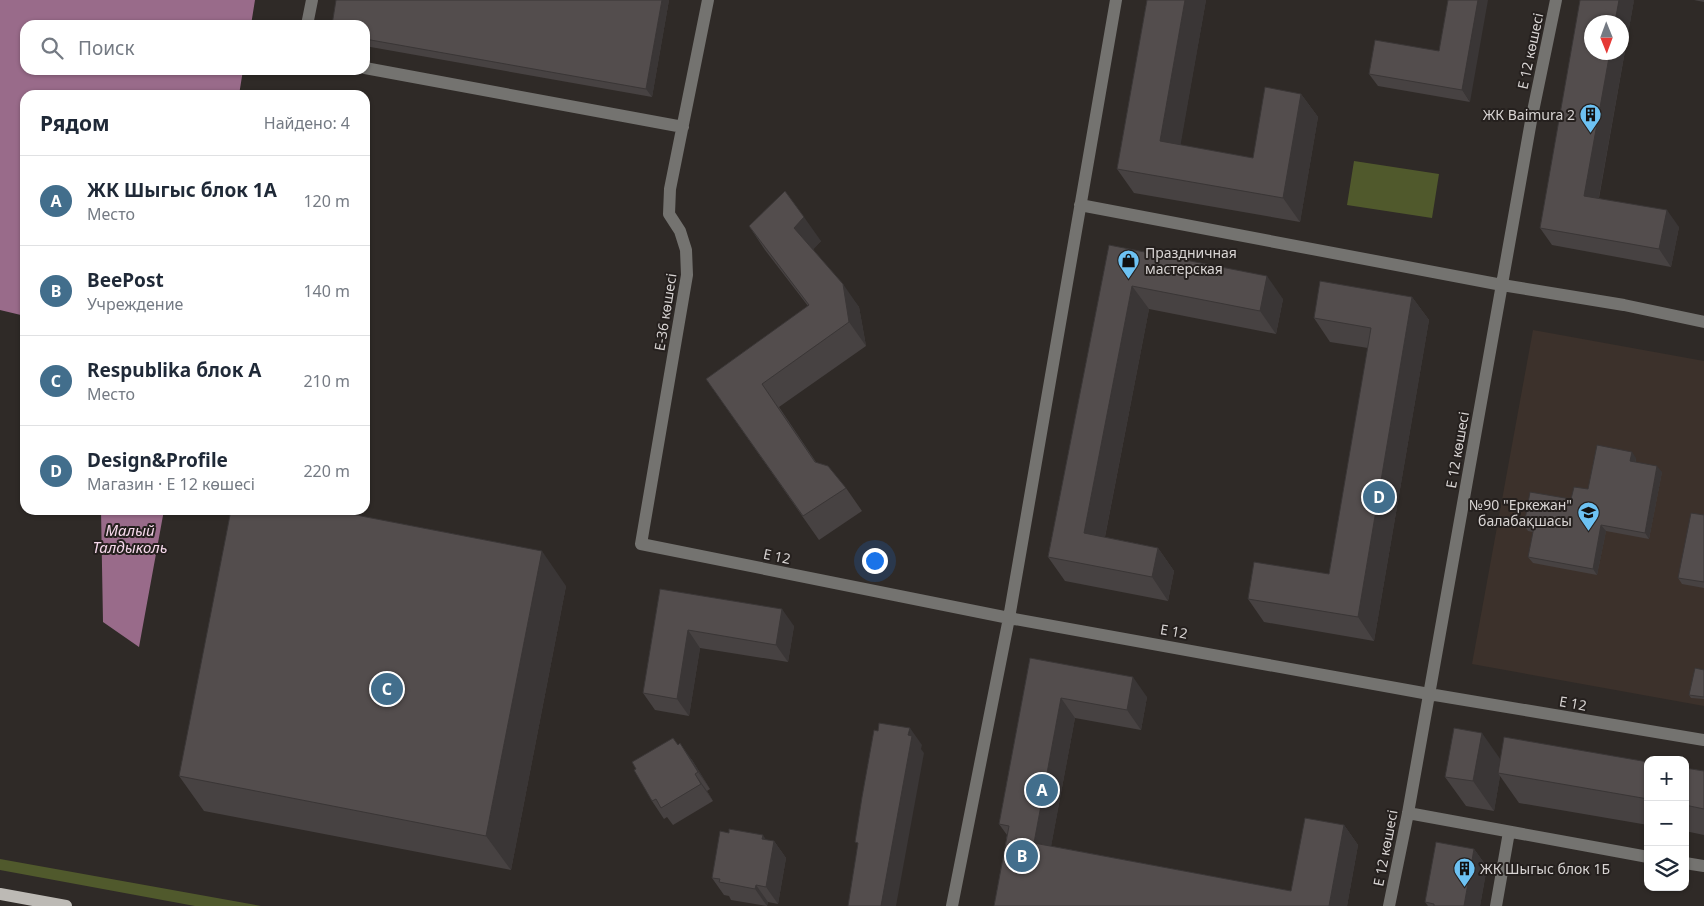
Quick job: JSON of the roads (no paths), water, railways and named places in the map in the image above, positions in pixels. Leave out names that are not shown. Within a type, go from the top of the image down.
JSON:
[{"type":"main road","points":[[0,894],[66,906]]},
{"type":"street","points":[[308,20],[312,0]]},
{"type":"street","name":"Е-36 көшесі","points":[[641,544],[687,275],[686,250],[680,231],[669,214],[670,189],[708,0]]},
{"type":"street","points":[[952,906],[1009,618],[1116,0]]},
{"type":"street","name":"Е 12 көшесі","points":[[1389,906],[1408,814],[1531,121],[1556,0]]},
{"type":"street","points":[[370,69],[682,127]]},
{"type":"street","points":[[1080,205],[1502,285],[1580,297],[1704,322]]},
{"type":"street","name":"E 12","points":[[641,544],[1009,618],[1428,694],[1704,740]]},
{"type":"street","points":[[1408,814],[1644,855]]},
{"type":"street","points":[[1496,906],[1509,832]]},
{"type":"street","points":[[1689,864],[1704,866]]},
{"type":"water","points":[[0,0],[255,0],[252,20],[20,20],[20,75],[242,75],[240,90],[20,90],[20,315],[0,310]]},
{"type":"water","name":"Малый Талдыколь","points":[[101,515],[163,515],[139,647],[103,622]]},
{"type":"place","name":"ЖК Baimura 2","points":[[1591,133]]},
{"type":"place","name":"Праздничная мастерская","points":[[1129,279]]},
{"type":"place","name":"Design&Profile","points":[[1379,497]]},
{"type":"place","name":"№90 \"Еркежан\" балабақшасы","points":[[1588,531]]},
{"type":"place","name":"Respublika блок А","points":[[387,689]]},
{"type":"place","name":"ЖК Шыгыс блок 1А","points":[[1042,790]]},
{"type":"place","name":"BeePost","points":[[1022,856]]},
{"type":"place","name":"ЖК Шыгыс блок 1Б","points":[[1464,887]]}]
